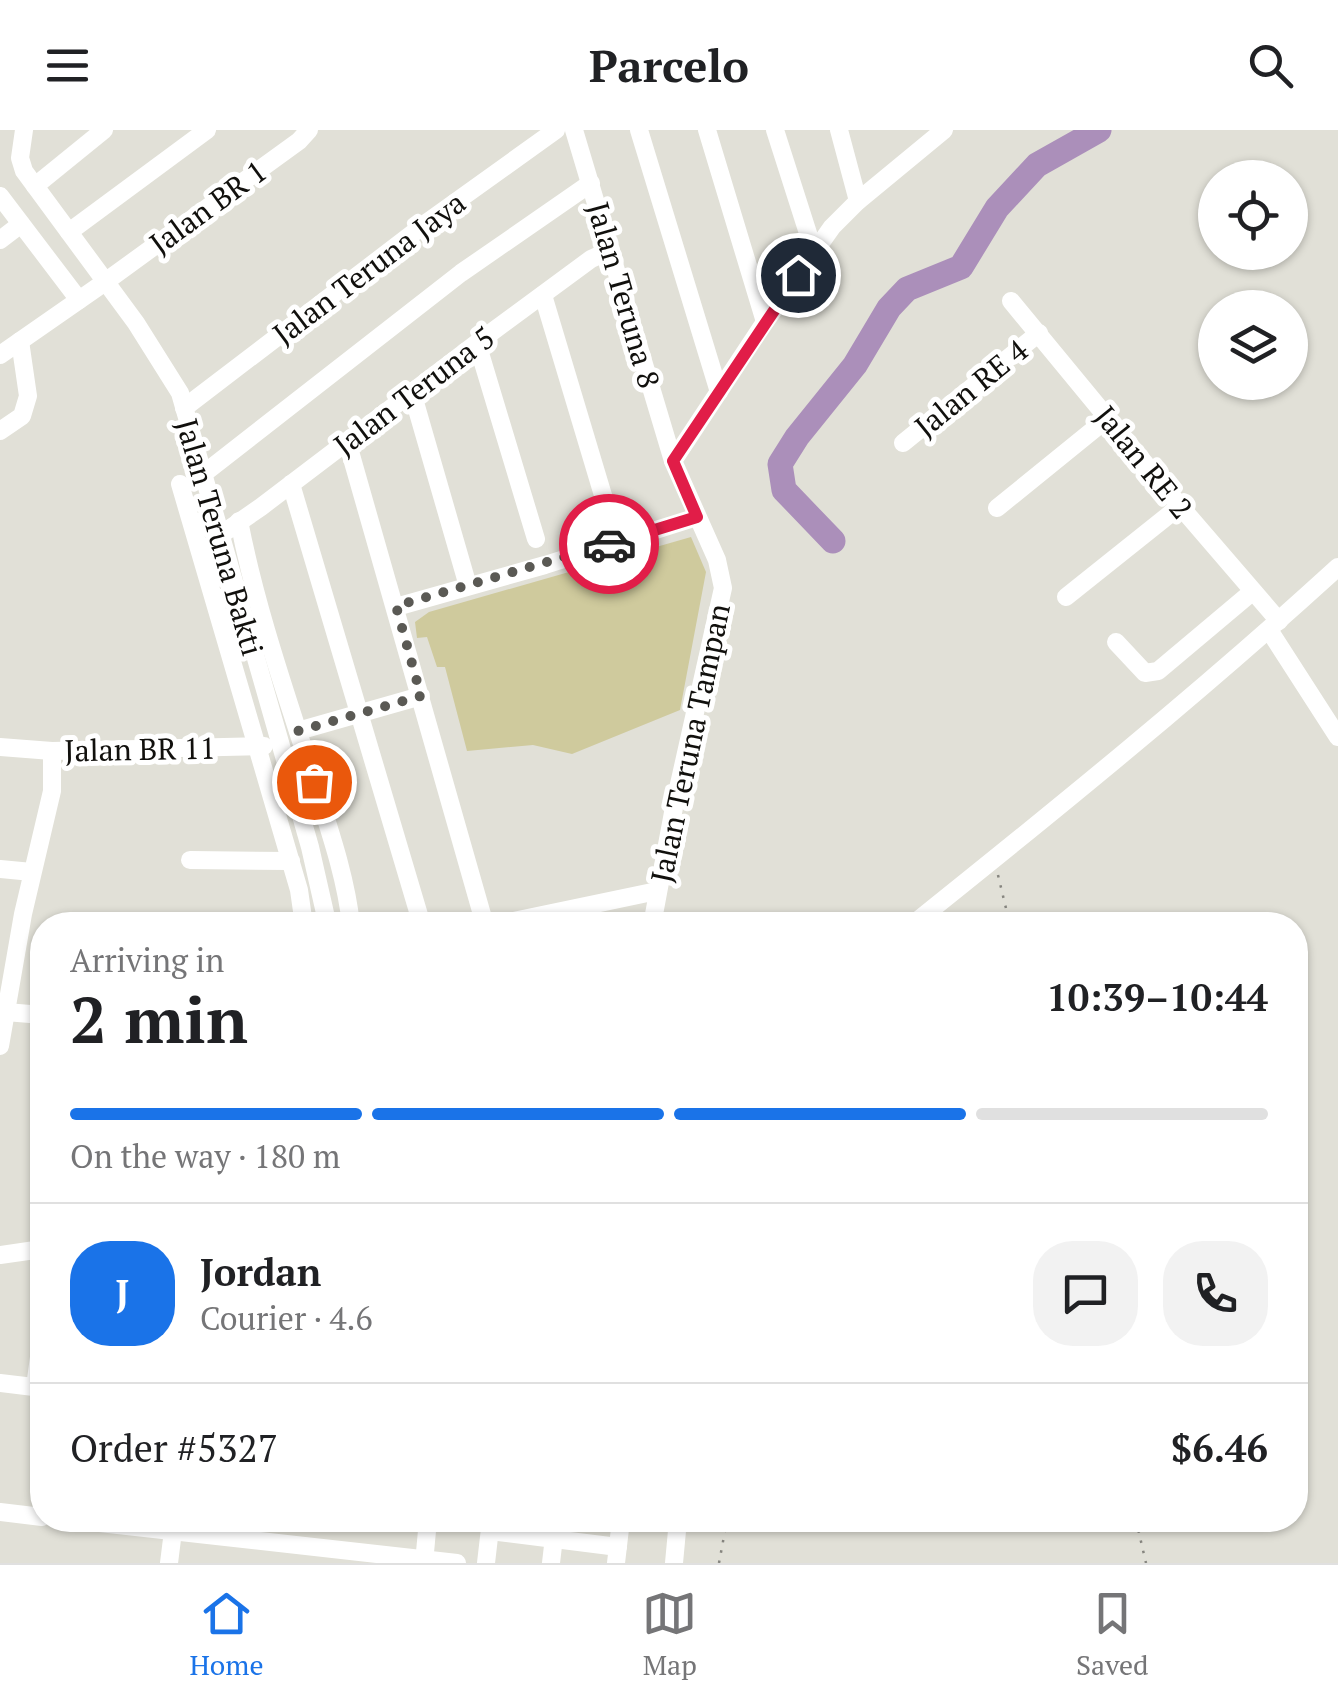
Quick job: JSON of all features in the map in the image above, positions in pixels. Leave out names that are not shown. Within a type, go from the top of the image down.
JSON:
[{"type":"street","points":[[24,130],[20,158],[35,186],[104,130]]},
{"type":"street","points":[[68,232],[207,130]]},
{"type":"street","name":"Jalan BR 1","points":[[0,355],[299,141],[308,130]]},
{"type":"street","name":"Jalan Teruna Jaya","points":[[184,408],[428,221],[556,130]]},
{"type":"street","name":"Jalan Teruna 8","points":[[574,130],[673,461]]},
{"type":"street","points":[[639,130],[719,392]]},
{"type":"street","points":[[707,130],[765,322]]},
{"type":"street","points":[[776,130],[814,252]]},
{"type":"street","points":[[839,130],[858,201]]},
{"type":"street","points":[[915,130],[922,150]]},
{"type":"street","points":[[673,461],[832,228],[858,201],[944,130]]},
{"type":"street","points":[[202,475],[461,273],[591,183]]},
{"type":"street","name":"Jalan Teruna Bakti","points":[[35,186],[136,324],[180,394],[310,847],[325,912]]},
{"type":"street","points":[[0,196],[78,300]]},
{"type":"street","points":[[0,240],[21,224]]},
{"type":"street","name":"Jalan Teruna 5","points":[[219,536],[476,343],[591,260],[611,250]]},
{"type":"street","points":[[543,295],[617,542]]},
{"type":"street","name":"Jalan RE 2","points":[[1012,301],[1252,592],[1338,737]]},
{"type":"street","name":"Jalan RE 4","points":[[903,442],[1039,333]]},
{"type":"street","points":[[0,431],[22,416],[28,396],[20,341]]},
{"type":"street","points":[[476,343],[536,539]]},
{"type":"street","points":[[412,392],[468,586]]},
{"type":"street","points":[[997,508],[1108,418]]},
{"type":"street","points":[[347,441],[482,912]]},
{"type":"street","name":"Jalan Teruna Tampan","points":[[654,912],[723,588],[716,560],[673,461]]},
{"type":"street","points":[[180,484],[303,912]]},
{"type":"street","points":[[292,484],[418,912]]},
{"type":"street","points":[[1066,596],[1180,506]]},
{"type":"street","points":[[396,606],[697,517]]},
{"type":"street","points":[[240,522],[248,569],[336,856],[349,912]]},
{"type":"street","points":[[928,912],[1102,772],[1338,567]]},
{"type":"street","points":[[1116,642],[1144,673],[1158,672],[1252,592]]},
{"type":"street","points":[[298,731],[421,696]]},
{"type":"street","name":"Jalan BR 11","points":[[0,747],[52,751],[280,745]]},
{"type":"street","points":[[0,1046],[32,872],[52,790],[52,751]]},
{"type":"street","points":[[190,860],[291,861]]},
{"type":"street","points":[[0,869],[32,872]]},
{"type":"street","points":[[557,912],[657,891]]},
{"type":"street","points":[[6,1012],[30,1013]]},
{"type":"street","points":[[0,1255],[30,1250]]},
{"type":"street","points":[[0,1383],[30,1386]]},
{"type":"street","points":[[0,1512],[30,1515]]},
{"type":"street","points":[[170,1563],[173,1532]]},
{"type":"street","points":[[180,1532],[358,1558],[457,1563]]},
{"type":"street","points":[[425,1561],[427,1532]]},
{"type":"street","points":[[486,1563],[490,1532]]},
{"type":"street","points":[[551,1563],[555,1532]]},
{"type":"street","points":[[560,1532],[617,1555]]},
{"type":"street","points":[[674,1563],[677,1532]]},
{"type":"path","points":[[994,859],[1007,912]]},
{"type":"path","points":[[719,1563],[725,1532]]},
{"type":"path","points":[[1139,1532],[1146,1563]]},
{"type":"shaded area","points":[[691,537],[706,572],[680,710],[572,754],[533,745],[467,751],[445,667],[437,667],[427,637],[417,638],[415,622],[429,612]]},
{"type":"waterway","points":[[833,541],[784,490],[780,464],[797,437],[855,365],[889,308],[907,289],[961,267],[997,208],[1037,165],[1099,130]]},
{"type":"way so far","points":[[314,782],[298,731],[421,696],[396,606],[609,544]]},
{"type":"route","points":[[609,544],[697,517],[673,461],[798,275]]}]
